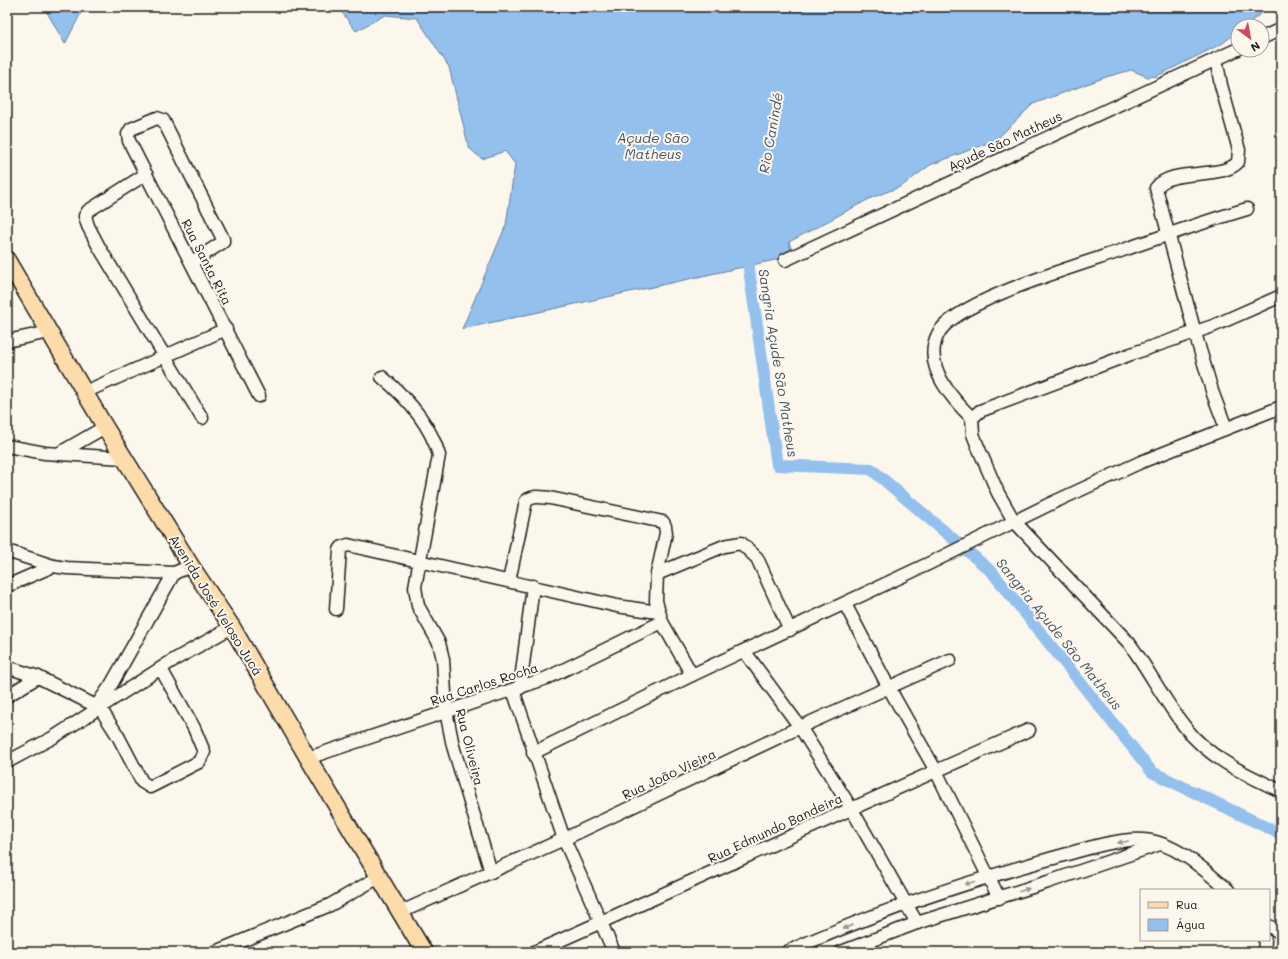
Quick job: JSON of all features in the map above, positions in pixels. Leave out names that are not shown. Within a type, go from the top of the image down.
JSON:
[{"type":"main road","name":"Avenida José Veloso Jucá","points":[[7,260],[123,458],[191,566],[232,627],[424,952]]},
{"type":"street","points":[[1270,34],[1281,29]]},
{"type":"street","name":"Açude São Matheus","points":[[785,260],[1230,53]]},
{"type":"street","points":[[1216,59],[1239,156],[1234,165],[1229,168],[1165,180],[1156,188],[1194,333],[1213,394],[1226,428]]},
{"type":"street","name":"Rua Santa Rita","points":[[192,262],[218,246],[223,242],[223,239],[163,120],[157,118],[131,129],[128,134],[129,141],[259,396]]},
{"type":"street","points":[[146,174],[88,211],[86,216],[88,226],[99,247],[202,418]]},
{"type":"street","points":[[1247,209],[1167,234],[1025,284],[984,301],[949,320],[942,327],[936,339],[933,356],[934,365],[959,404],[972,418],[973,434],[978,447],[998,493],[1014,521],[1129,644],[1143,661],[1184,727],[1196,740],[1231,766],[1281,791]]},
{"type":"street","points":[[972,418],[980,411],[1058,381],[1194,333],[1281,296]]},
{"type":"street","points":[[85,392],[226,329]]},
{"type":"street","points":[[7,341],[49,332]]},
{"type":"street","name":"Rua Oliveira","points":[[382,377],[402,394],[415,410],[436,443],[439,454],[415,587],[417,602],[424,619],[439,644],[443,659],[446,711],[453,746],[491,872]]},
{"type":"street","points":[[533,753],[692,675],[745,652],[1014,521],[1141,462],[1281,407]]},
{"type":"street","points":[[58,454],[105,427]]},
{"type":"street","points":[[7,446],[58,454],[123,458]]},
{"type":"street","points":[[509,581],[526,501],[536,496],[663,522],[666,533],[655,590],[660,617],[692,675]]},
{"type":"street","points":[[657,574],[724,546],[736,542],[741,543],[757,558],[790,630]]},
{"type":"street","points":[[336,609],[339,555],[342,547],[351,545],[533,586],[660,617]]},
{"type":"street","points":[[7,551],[53,566],[174,572],[191,566]]},
{"type":"street","points":[[7,586],[53,566]]},
{"type":"street","points":[[98,707],[174,572]]},
{"type":"street","points":[[533,586],[516,689],[533,753],[564,839],[614,952]]},
{"type":"street","points":[[845,604],[889,688],[936,771],[987,877],[999,898]]},
{"type":"street","name":"Rua Carlos Rocha","points":[[308,758],[547,678],[660,617]]},
{"type":"street","points":[[7,762],[54,737],[98,707],[232,627]]},
{"type":"street","points":[[745,652],[800,727],[851,808],[917,923]]},
{"type":"street","name":"Rua João Vieira","points":[[401,912],[564,839],[800,727],[950,660]]},
{"type":"street","points":[[7,667],[38,677],[98,707],[118,736],[142,782],[146,785],[154,786],[199,762],[204,752],[202,745],[160,669]]},
{"type":"street","points":[[7,696],[38,677]]},
{"type":"street","name":"Rua Edmundo Bandeira","points":[[534,952],[736,863],[851,808],[1029,730]]},
{"type":"street","points":[[786,952],[905,903],[987,877],[1073,853],[1125,841],[1143,840],[1161,844],[1175,850],[1227,889]]},
{"type":"street","points":[[841,952],[917,923],[999,898],[1161,844]]},
{"type":"street","points":[[215,952],[330,905],[379,877]]},
{"type":"street","points":[[1270,927],[1281,933]]},
{"type":"street","points":[[1264,952],[1265,941]]},
{"type":"water","points":[[44,7],[84,7],[65,44]]},
{"type":"water","name":"Açude São Matheus","points":[[338,7],[1277,7],[1263,12],[1255,18],[1230,18],[1230,37],[1223,43],[1157,76],[1148,77],[1131,70],[1106,77],[1033,104],[996,140],[930,165],[902,186],[871,198],[789,242],[793,256],[462,329],[506,225],[515,164],[505,151],[482,159],[469,148],[449,67],[417,18],[385,15],[356,31]]},
{"type":"waterway","name":"Sangria Açude São Matheus","points":[[748,262],[777,465],[871,469],[992,572],[1152,772],[1281,834]]},
{"type":"water label","name":"Rio Canindé","points":[[771,133]]}]
